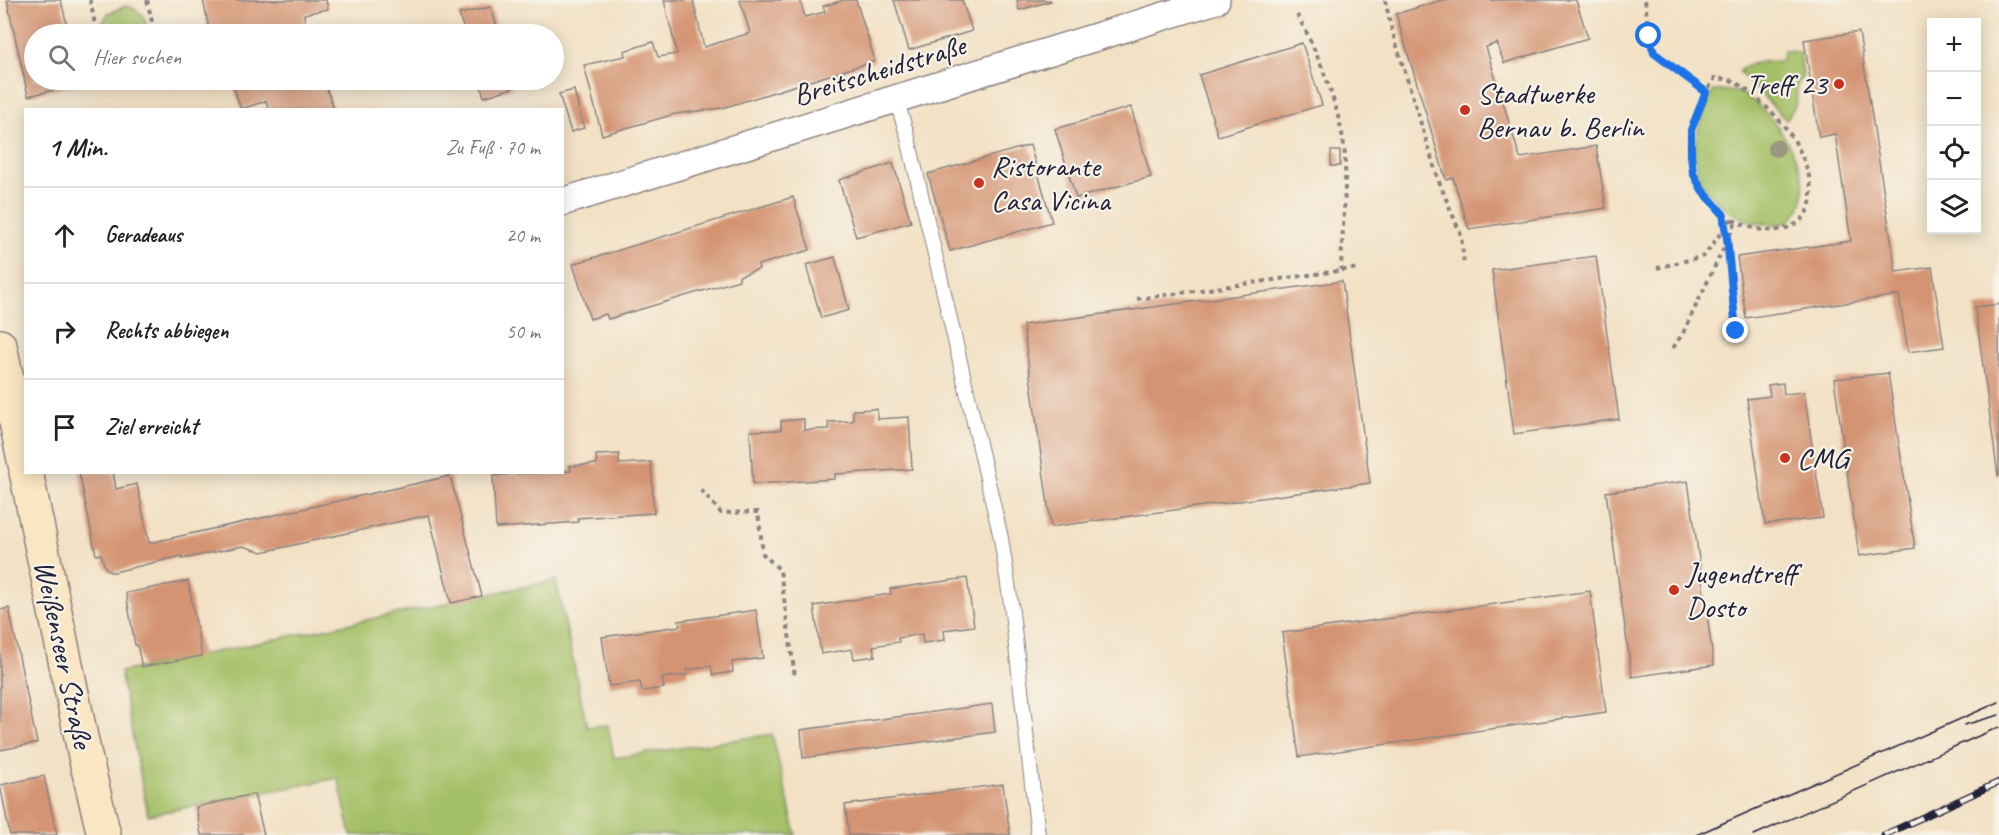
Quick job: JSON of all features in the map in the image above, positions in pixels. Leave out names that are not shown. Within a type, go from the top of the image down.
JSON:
[{"type":"main road","name":"Weißenseer Straße","points":[[10,359],[24,457]]},
{"type":"main road","name":"Weißenseer Straße","points":[[27,474],[86,756],[105,835]]},
{"type":"street","name":"Breitscheidstraße","points":[[564,201],[1216,0]]},
{"type":"lane","points":[[896,99],[907,134],[1000,538],[1011,604],[1038,835]]},
{"type":"path","points":[[90,0],[95,24]]},
{"type":"path","points":[[147,0],[153,24]]},
{"type":"path","points":[[1385,0],[1391,27],[1439,182],[1461,235],[1464,264]]},
{"type":"path","points":[[1645,0],[1649,36],[1654,53],[1706,92]]},
{"type":"path","points":[[1297,15],[1309,35],[1342,136],[1345,158],[1341,270]]},
{"type":"path","points":[[1714,78],[1734,81],[1761,101],[1785,127],[1801,154],[1810,184],[1812,205],[1803,221],[1780,231],[1750,228],[1723,214],[1702,190],[1693,173],[1691,130],[1706,92],[1714,78]]},
{"type":"path","points":[[1723,214],[1736,331]]},
{"type":"path","points":[[1657,268],[1704,256],[1731,219]]},
{"type":"path","points":[[1674,348],[1736,222]]},
{"type":"path","points":[[1137,299],[1359,268]]},
{"type":"path","points":[[701,490],[720,513],[758,512],[763,554],[780,570],[795,677]]},
{"type":"green space","points":[[126,6],[143,16],[146,24],[103,24],[108,13]]},
{"type":"green space","points":[[1784,51],[1800,52],[1803,76],[1797,87],[1796,103],[1786,120],[1739,71],[1754,64],[1781,61]]},
{"type":"green space","points":[[1713,91],[1737,92],[1753,101],[1771,119],[1790,147],[1802,176],[1803,196],[1796,214],[1786,223],[1768,224],[1744,219],[1722,206],[1705,188],[1696,165],[1695,145],[1705,108]]},
{"type":"green space","points":[[556,580],[587,727],[608,725],[614,758],[772,734],[796,835],[351,835],[338,778],[148,815],[120,672]]},
{"type":"building","points":[[7,0],[61,0],[67,24],[24,24],[24,78]]},
{"type":"building","points":[[203,0],[326,0],[328,9],[304,14],[305,23],[299,24],[208,24]]},
{"type":"building","points":[[664,0],[693,0],[704,47],[750,33],[740,0],[800,0],[805,17],[825,12],[823,6],[844,0],[856,0],[875,61],[722,108],[675,114],[602,135],[584,65],[625,56],[624,51],[653,42],[658,57],[677,54]]},
{"type":"building","points":[[894,0],[962,0],[972,31],[909,50]]},
{"type":"building","points":[[1017,0],[1050,0],[1051,1],[1019,10]]},
{"type":"building","name":"Stadtwerke Bernau b. Berlin","points":[[1442,0],[1576,0],[1588,38],[1504,63],[1497,43],[1486,47],[1520,158],[1596,146],[1606,208],[1469,229],[1453,178],[1446,180],[1396,14]]},
{"type":"building","points":[[491,7],[496,24],[462,24],[459,14]]},
{"type":"building","points":[[1859,32],[1896,272],[1932,267],[1944,347],[1908,352],[1899,295],[1746,318],[1737,257],[1851,241],[1835,134],[1819,137],[1804,40]]},
{"type":"building","points":[[1302,43],[1322,105],[1218,136],[1199,75]]},
{"type":"building","points":[[27,90],[54,90],[28,96]]},
{"type":"building","points":[[234,90],[327,90],[333,108],[268,108],[266,101],[241,108]]},
{"type":"building","points":[[482,90],[507,90],[484,97]]},
{"type":"building","points":[[574,90],[584,128],[571,132],[559,94]]},
{"type":"building","points":[[1131,107],[1151,177],[1076,198],[1055,129]]},
{"type":"building","points":[[1030,145],[1052,222],[950,251],[928,174]]},
{"type":"building","points":[[1331,151],[1340,151],[1340,166],[1331,166]]},
{"type":"building","points":[[893,163],[911,222],[856,237],[839,180]]},
{"type":"building","points":[[793,197],[810,250],[758,265],[759,269],[739,276],[739,280],[608,319],[606,314],[590,319],[573,264]]},
{"type":"building","points":[[1596,256],[1619,419],[1514,434],[1492,270]]},
{"type":"building","points":[[835,257],[849,310],[821,318],[806,265]]},
{"type":"building","points":[[1342,281],[1370,483],[1051,527],[1023,325]]},
{"type":"building","points":[[1999,304],[1999,476],[1998,476],[1975,307]]},
{"type":"building","points":[[1888,373],[1915,548],[1859,556],[1834,379]]},
{"type":"building","name":"CMG","points":[[1783,383],[1784,394],[1804,392],[1823,518],[1765,524],[1747,399],[1770,396],[1768,385]]},
{"type":"building","points":[[877,409],[877,419],[909,417],[912,469],[835,474],[835,479],[753,484],[750,431],[781,430],[781,421],[804,419],[804,430],[829,429],[828,422],[853,421],[853,410]]},
{"type":"building","points":[[619,454],[619,464],[651,462],[654,513],[577,518],[578,522],[496,528],[493,476],[564,474],[564,471],[571,471],[570,466],[597,464],[596,455]]},
{"type":"building","points":[[79,474],[113,474],[116,489],[137,484],[149,543],[450,476],[482,596],[451,603],[429,515],[262,552],[243,546],[182,559],[182,556],[114,572],[110,572],[105,567],[101,554],[96,555]]},
{"type":"building","points":[[1688,481],[1714,665],[1632,677],[1606,492]]},
{"type":"building","points":[[967,578],[974,626],[944,630],[945,640],[923,643],[922,634],[898,638],[899,642],[873,646],[875,656],[854,659],[852,649],[821,654],[814,606],[891,594],[890,589]]},
{"type":"building","points":[[188,581],[202,656],[142,667],[137,645],[135,645],[126,593]]},
{"type":"building","points":[[1590,591],[1606,712],[1299,757],[1282,633]]},
{"type":"building","points":[[9,608],[37,743],[0,750],[0,610]]},
{"type":"building","points":[[756,610],[763,658],[732,662],[733,672],[713,675],[711,666],[687,670],[687,675],[662,678],[664,688],[642,691],[640,682],[609,686],[602,637],[680,626],[679,621]]},
{"type":"building","points":[[992,704],[995,732],[803,758],[801,730]]},
{"type":"building","points":[[44,776],[57,835],[10,835],[0,785]]},
{"type":"building","points":[[1003,784],[1010,835],[849,835],[845,805]]},
{"type":"building","points":[[254,794],[264,835],[201,835],[196,807]]},
{"type":"tram line","points":[[1696,835],[1999,702]]},
{"type":"tram line","points":[[1964,725],[1999,715]]},
{"type":"tram line","points":[[1754,835],[1999,727]]},
{"type":"railway","points":[[1884,835],[1999,782]]},
{"type":"place","name":"Treff 23","points":[[1839,84]]},
{"type":"place","name":"Stadtwerke Bernau b. Berlin","points":[[1465,110]]},
{"type":"place","name":"Ristorante Casa Vicina","points":[[979,183]]},
{"type":"place","name":"CMG","points":[[1785,458]]},
{"type":"place","name":"Jugendtreff Dosto","points":[[1674,590]]},
{"type":"route","points":[[1649,36],[1654,53],[1706,92],[1691,130],[1693,173],[1702,190],[1723,214],[1736,331]]}]
